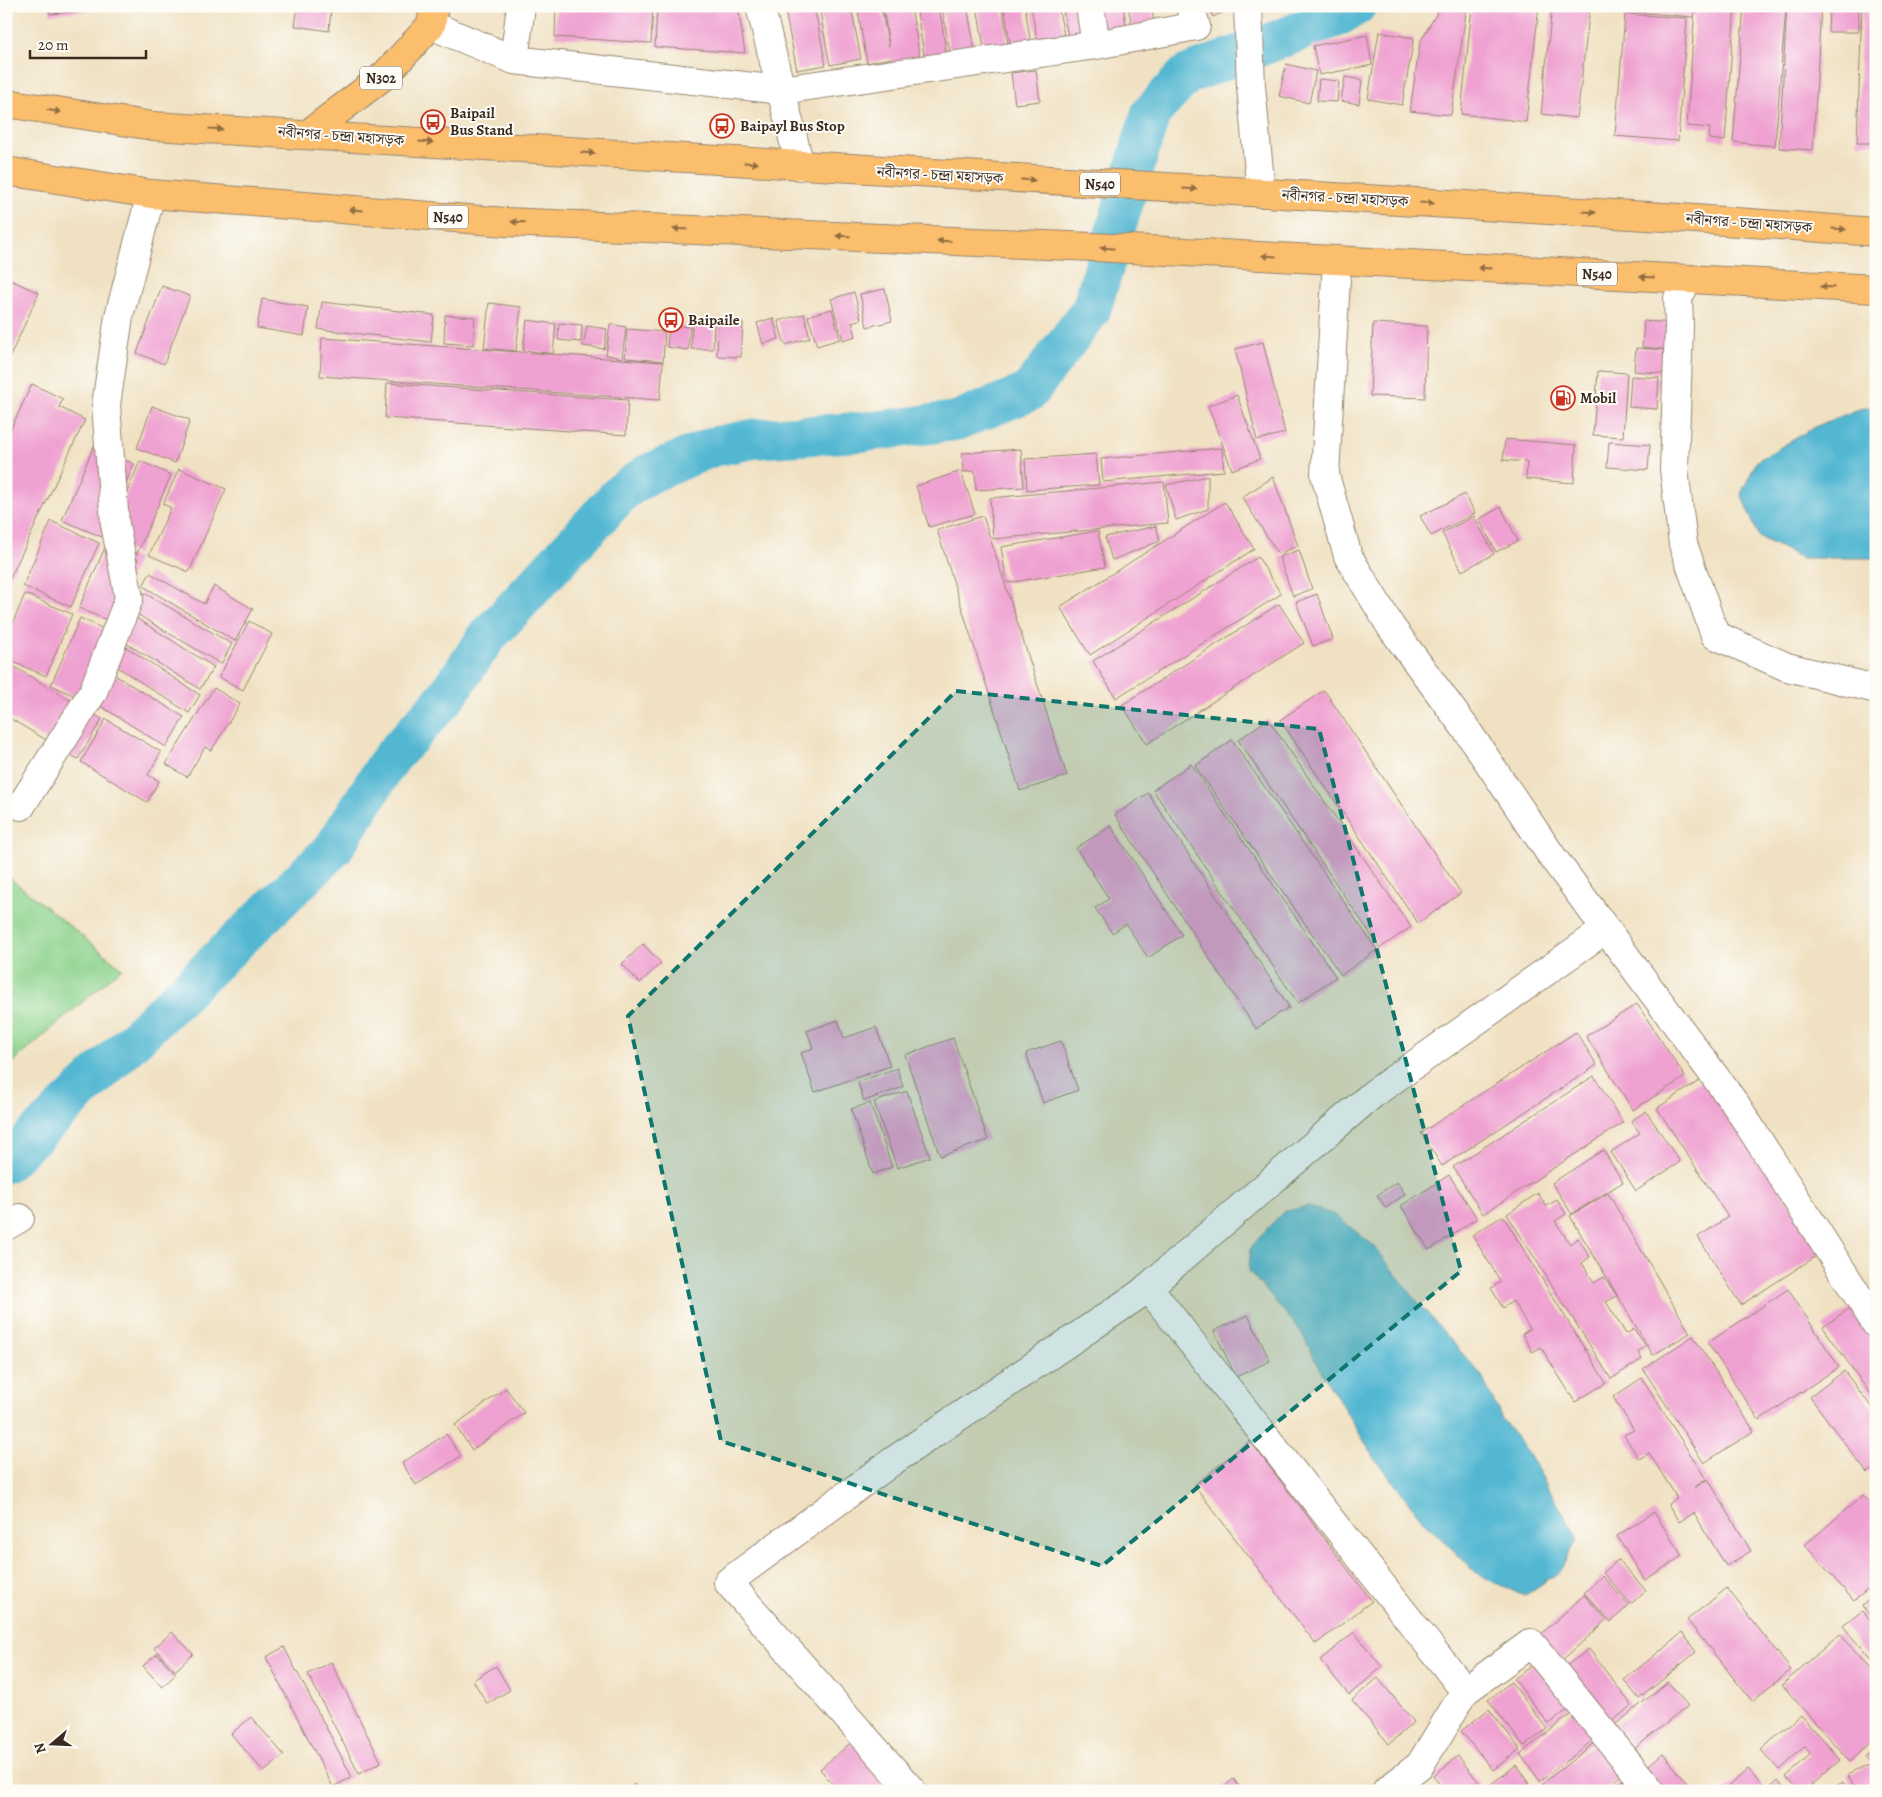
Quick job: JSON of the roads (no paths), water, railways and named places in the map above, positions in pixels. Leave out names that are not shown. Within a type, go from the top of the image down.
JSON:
[{"type":"highway","name":"N302","points":[[308,134],[385,75],[432,16]]},
{"type":"highway","name":"নবীনগর - চন্দ্রা মহাসড়ক","points":[[6,103],[153,126],[308,134],[874,171],[1682,218],[1876,232]]},
{"type":"highway","name":"N540","points":[[6,171],[150,194],[506,222],[1327,259],[1876,289]]},
{"type":"street","points":[[514,60],[521,6]]},
{"type":"street","points":[[760,6],[800,166]]},
{"type":"street","points":[[1090,6],[1096,45]]},
{"type":"street","points":[[432,16],[514,60],[781,90],[1096,45],[1196,26],[1190,6]]},
{"type":"street","points":[[1248,6],[1251,86],[1261,193]]},
{"type":"street","points":[[21,806],[93,692],[129,598],[115,524],[106,405],[119,316],[150,194]]},
{"type":"street","points":[[1327,259],[1325,475],[1348,556],[1391,626],[1606,929],[1736,1105],[1876,1324]]},
{"type":"street","points":[[1688,279],[1678,298],[1679,326],[1674,469],[1683,544],[1715,635],[1787,667],[1876,690]]},
{"type":"street","points":[[912,1791],[728,1582],[893,1461],[1148,1287],[1373,1094],[1606,929]]},
{"type":"street","points":[[1148,1287],[1465,1691]]},
{"type":"street","points":[[1386,1791],[1420,1765],[1465,1691],[1531,1643],[1651,1791]]},
{"type":"water","points":[[1876,407],[1876,558],[1802,558],[1759,537],[1741,494],[1757,461],[1817,426],[1859,409]]},
{"type":"water","points":[[1308,1206],[1335,1215],[1374,1246],[1416,1300],[1481,1375],[1502,1419],[1528,1453],[1578,1539],[1559,1572],[1524,1596],[1479,1575],[1425,1523],[1376,1460],[1330,1386],[1299,1329],[1249,1271],[1250,1249],[1265,1231],[1283,1212]]},
{"type":"waterway","points":[[6,1163],[333,849],[390,759],[446,697],[487,637],[622,492],[646,475],[712,447],[753,439],[873,431],[956,421],[1029,392],[1091,310],[1151,113],[1186,75],[1337,17],[1356,6]]},
{"type":"place","name":"Baipail Bus Stand","points":[[433,122]]},
{"type":"place","name":"Baipayl Bus Stop","points":[[722,126]]},
{"type":"place","name":"Baipaile","points":[[671,320]]},
{"type":"place","name":"Mobil","points":[[1563,398]]}]
